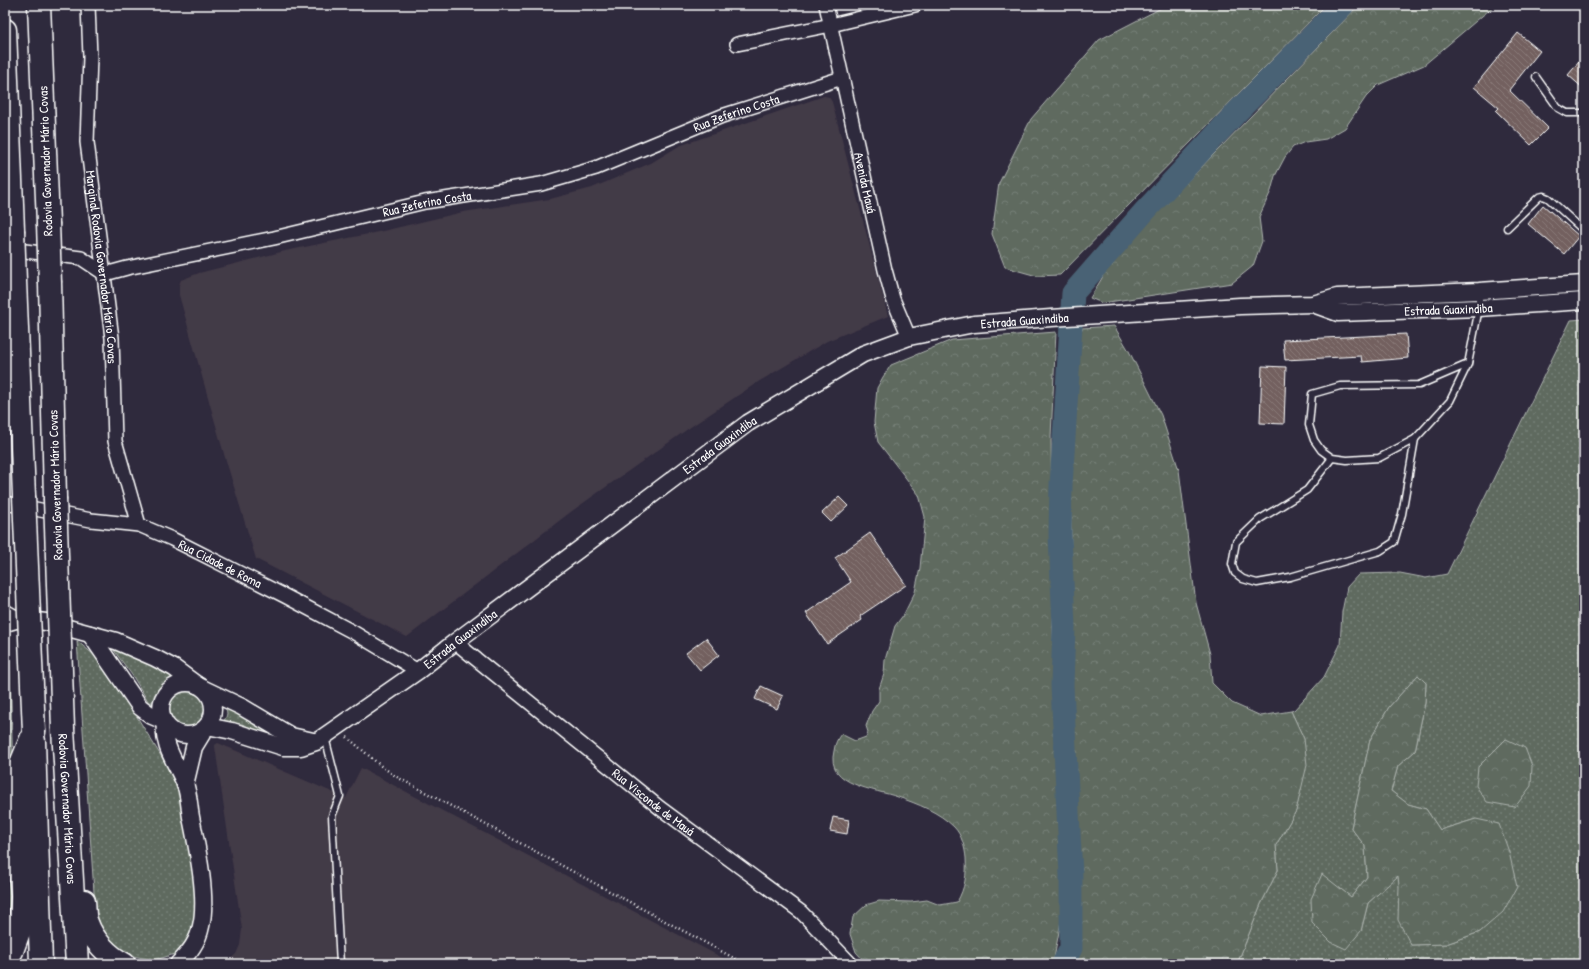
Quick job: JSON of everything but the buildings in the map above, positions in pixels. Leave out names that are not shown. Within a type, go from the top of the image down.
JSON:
[{"type":"highway","name":"Rodovia Governador Mário Covas","points":[[39,5],[50,283],[55,498],[63,730],[77,964]]},
{"type":"highway","points":[[5,30],[9,239],[15,280],[14,500],[34,732],[42,964]]},
{"type":"highway","points":[[5,959],[12,951],[20,929],[22,896],[17,831],[18,772],[34,732]]},
{"type":"highway","points":[[66,775],[75,808],[86,922],[100,945],[119,962],[124,964]]},
{"type":"street","name":"Marginal Rodovia Governador Mário Covas","points":[[88,5],[90,57],[88,142],[96,220],[105,274],[112,338],[115,441],[139,525]]},
{"type":"street","name":"Avenida Mauá","points":[[826,5],[885,270],[893,298],[909,337]]},
{"type":"street","points":[[736,44],[831,25],[915,5]]},
{"type":"street","name":"Rua Zeferino Costa","points":[[105,274],[127,268],[274,238],[425,202],[541,184],[596,168],[722,116],[842,78]]},
{"type":"street","points":[[9,239],[81,258],[105,274]]},
{"type":"street","name":"Estrada Guaxindiba","points":[[326,735],[418,671],[454,642],[748,424],[863,354],[909,337],[974,324],[1240,306],[1313,304],[1337,297],[1479,291],[1584,284]]},
{"type":"street","name":"Estrada Guaxindiba","points":[[1313,304],[1338,313],[1479,308],[1584,301]]},
{"type":"street","name":"Rua Cidade de Roma","points":[[14,500],[91,520],[139,525],[172,539],[285,596],[353,632],[418,671]]},
{"type":"street","points":[[10,617],[46,622],[116,641],[174,668],[210,696],[213,704],[213,713],[194,747],[185,785]]},
{"type":"street","points":[[90,634],[140,707],[173,731],[181,735],[198,733],[206,727],[232,731],[283,747],[301,746],[326,735]]},
{"type":"street","name":"Rua Visconde de Mauá","points":[[454,642],[660,808],[801,912],[851,964]]},
{"type":"street","points":[[178,964],[190,953],[197,939],[204,914],[203,889],[185,785],[166,741],[164,723],[161,714],[163,698],[174,686],[181,684],[200,687],[242,707],[291,736],[326,735]]},
{"type":"lane","points":[[1536,77],[1558,108],[1567,114],[1584,113]]},
{"type":"lane","points":[[1507,228],[1539,197],[1543,196],[1548,198],[1584,231]]},
{"type":"lane","points":[[1468,364],[1434,380],[1419,384],[1340,386],[1312,394],[1309,425],[1314,440],[1321,450],[1332,458],[1347,460],[1379,458],[1415,440],[1450,401],[1468,364],[1479,308],[1479,291]]},
{"type":"lane","points":[[1332,458],[1307,490],[1260,519],[1236,542],[1232,564],[1235,573],[1243,579],[1257,583],[1290,578],[1380,551],[1394,542],[1402,514],[1415,440]]},
{"type":"lane","points":[[326,735],[340,796],[332,816],[340,964]]},
{"type":"path","points":[[326,735],[381,766],[397,777],[745,964]]},
{"type":"shaded area","points":[[824,96],[829,97],[832,102],[888,316],[827,341],[758,382],[692,426],[572,511],[407,637],[256,559],[224,454],[179,295],[179,285],[181,280],[199,273],[285,251],[383,231],[463,212],[550,199],[592,188],[651,163],[679,146]]},
{"type":"shaded area","points":[[218,743],[346,798],[361,768],[734,964],[225,964],[236,954],[240,945],[242,929],[215,747]]},
{"type":"green space","points":[[1167,5],[1326,5],[1060,275],[1037,276],[1005,267],[992,234],[999,183],[1031,119],[1099,40]]},
{"type":"green space","points":[[1359,5],[1495,5],[1424,65],[1378,85],[1366,97],[1345,128],[1326,139],[1305,142],[1293,147],[1285,157],[1275,176],[1271,191],[1259,217],[1262,241],[1253,266],[1232,283],[1102,303],[1090,298],[1102,278],[1106,265]]},
{"type":"green space","points":[[1584,319],[1584,964],[1237,964],[1261,904],[1278,870],[1276,845],[1296,811],[1304,739],[1291,711],[1294,710],[1324,677],[1340,645],[1342,612],[1347,587],[1359,574],[1400,573],[1426,578],[1447,574],[1571,320]],"holes":[[[1418,675],[1426,683],[1425,703],[1415,751],[1398,766],[1391,791],[1408,804],[1426,809],[1440,830],[1476,819],[1480,932],[1446,944],[1411,945],[1398,876],[1368,903],[1361,931],[1322,875],[1351,897],[1367,877],[1365,846],[1351,828],[1370,740],[1389,707]]]},
{"type":"green space","points":[[1114,326],[1129,351],[1161,415],[1179,470],[1196,603],[1210,654],[1212,683],[1232,703],[1261,716],[1291,711],[1304,739],[1307,765],[1296,811],[1276,845],[1278,870],[1261,904],[1237,964],[1071,964],[1076,905],[1071,690],[1071,473],[1081,328]]},
{"type":"green space","points":[[1056,332],[1051,436],[1053,637],[1062,915],[1053,964],[867,964],[856,952],[850,934],[853,917],[866,905],[879,901],[911,902],[927,900],[940,905],[957,902],[964,886],[966,870],[966,854],[963,842],[957,830],[942,817],[928,809],[898,797],[854,784],[844,779],[837,772],[833,763],[835,746],[841,734],[855,741],[866,737],[868,732],[866,726],[872,711],[879,701],[879,689],[884,674],[885,660],[895,626],[904,614],[915,592],[920,568],[925,517],[919,495],[878,442],[874,422],[877,388],[891,365],[952,340]]},
{"type":"green space","points":[[9,630],[13,776],[12,924],[5,948],[5,632]]},
{"type":"green space","points":[[77,641],[104,663],[177,782],[194,878],[198,915],[188,938],[175,954],[155,960],[132,956],[113,944],[100,924],[95,907]]},
{"type":"green space","points":[[110,645],[178,676],[168,680],[160,686],[154,695],[151,706],[132,675]]},
{"type":"green space","points":[[1418,675],[1426,683],[1425,703],[1415,751],[1398,766],[1391,791],[1408,804],[1426,809],[1440,830],[1476,819],[1499,824],[1509,852],[1517,887],[1503,912],[1480,932],[1446,944],[1411,945],[1398,920],[1398,876],[1368,903],[1361,931],[1346,949],[1331,942],[1312,923],[1311,899],[1322,874],[1351,897],[1367,877],[1365,846],[1351,828],[1370,740],[1389,707]]},
{"type":"green space","points":[[183,689],[191,689],[199,692],[205,698],[208,710],[205,722],[199,728],[191,731],[183,731],[175,728],[169,722],[166,714],[166,706],[169,698],[175,692]]},
{"type":"green space","points":[[226,705],[293,741],[262,734],[242,724],[223,723],[227,715]]},
{"type":"green space","points":[[1506,739],[1525,748],[1532,766],[1531,786],[1515,807],[1487,802],[1476,786],[1478,767]]},
{"type":"waterway","points":[[1063,964],[1071,948],[1071,875],[1062,685],[1064,627],[1060,534],[1061,485],[1073,293],[1144,212],[1238,111],[1343,5]]}]
